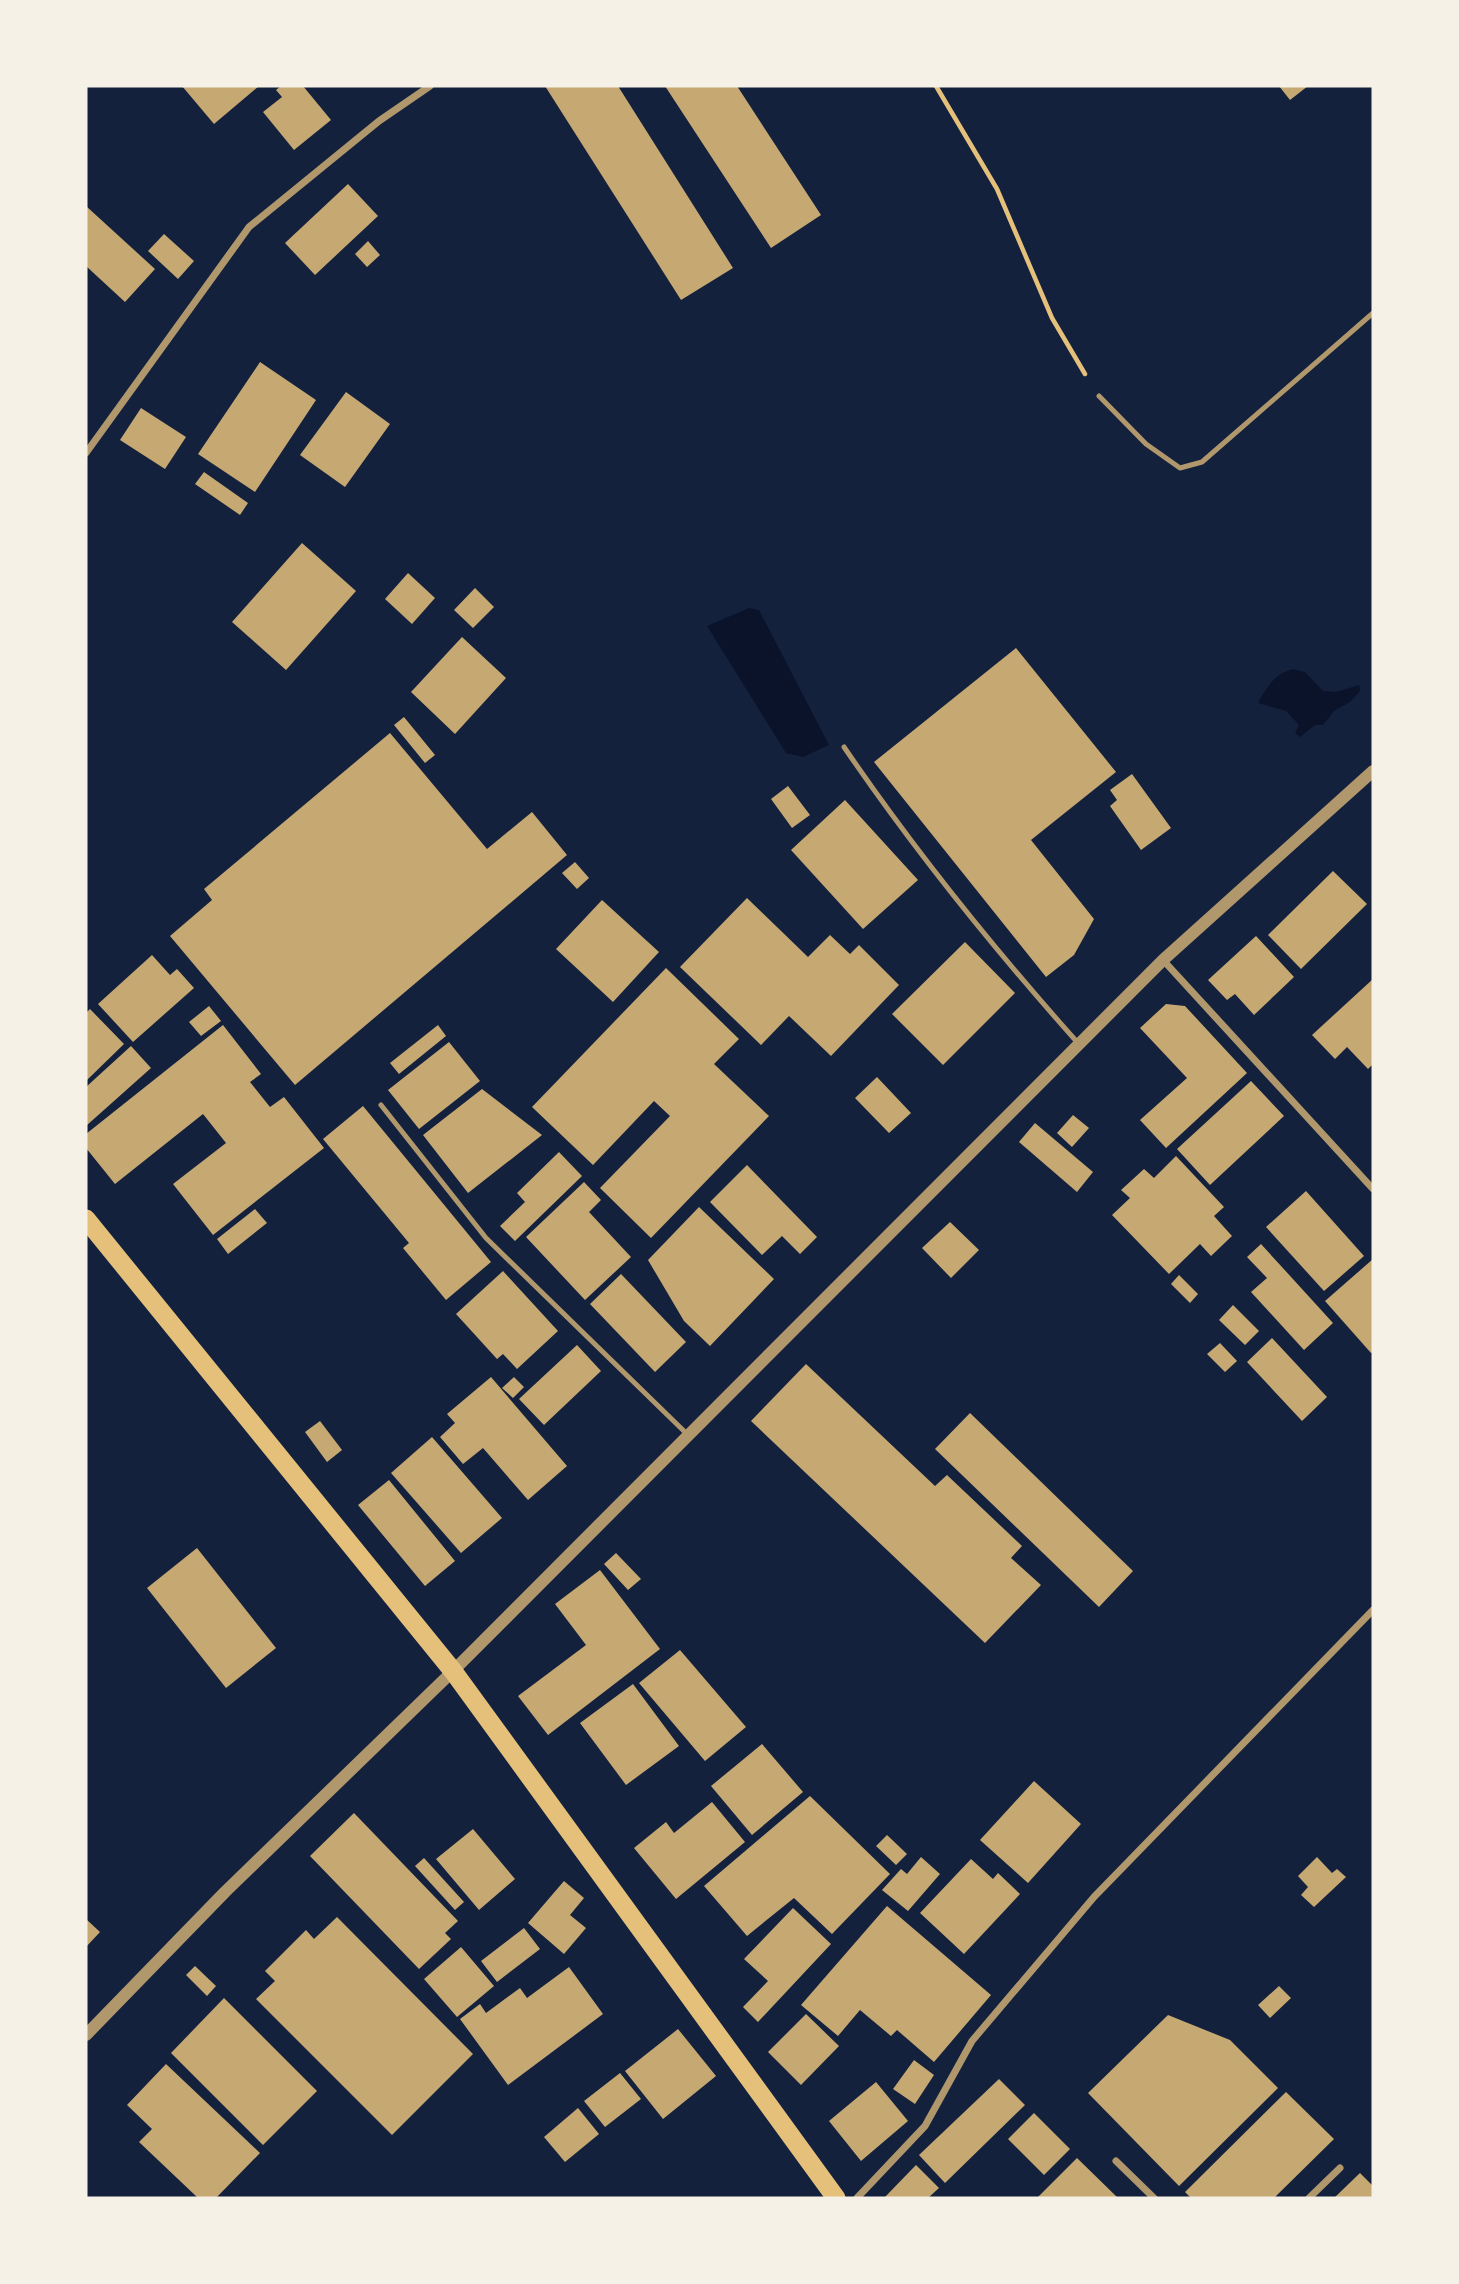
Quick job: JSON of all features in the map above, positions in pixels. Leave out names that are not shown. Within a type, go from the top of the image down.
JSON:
[{"type":"highway","points":[[86,1219],[453,1671],[836,2198]]},
{"type":"street","points":[[86,453],[249,227],[379,121],[430,86]]},
{"type":"street","points":[[86,2035],[225,1892],[453,1671],[1163,960],[1373,771]]},
{"type":"street","points":[[1163,960],[1373,1189]]},
{"type":"street","points":[[858,2198],[925,2126],[972,2041],[1094,1897],[1373,1609]]},
{"type":"street","points":[[1116,2161],[1154,2198]]},
{"type":"street","points":[[1309,2198],[1340,2168]]},
{"type":"lane","points":[[1099,396],[1146,444],[1180,468],[1202,462],[1373,313]]},
{"type":"lane","points":[[844,747],[895,821],[1014,971],[1079,1044]]},
{"type":"lane","points":[[380,1105],[486,1238],[688,1435]]},
{"type":"path","points":[[936,86],[998,188],[1052,318],[1099,396]]},
{"type":"water","points":[[749,608],[759,610],[829,745],[803,757],[786,753],[707,626]]},
{"type":"water","points":[[1293,669],[1305,672],[1323,691],[1336,692],[1359,685],[1360,691],[1350,702],[1334,711],[1323,725],[1315,725],[1300,737],[1295,733],[1299,725],[1286,711],[1258,703],[1272,682]]},
{"type":"building","points":[[182,86],[259,86],[214,124]]},
{"type":"building","points":[[281,86],[303,86],[331,120],[294,150],[263,112],[282,97],[276,90]]},
{"type":"building","points":[[545,86],[618,86],[733,268],[681,300]]},
{"type":"building","points":[[665,86],[737,86],[821,215],[771,248]]},
{"type":"building","points":[[1279,86],[1308,86],[1290,100]]},
{"type":"building","points":[[348,184],[378,216],[315,275],[285,243]]},
{"type":"building","points":[[86,206],[155,269],[125,302],[86,266]]},
{"type":"building","points":[[164,234],[194,261],[178,279],[148,251]]},
{"type":"building","points":[[368,241],[380,255],[367,267],[355,254]]},
{"type":"building","points":[[260,362],[316,400],[255,492],[198,454]]},
{"type":"building","points":[[346,392],[390,424],[345,487],[300,455]]},
{"type":"building","points":[[141,408],[186,437],[165,469],[120,440]]},
{"type":"building","points":[[204,472],[248,503],[240,515],[195,484]]},
{"type":"building","points":[[302,543],[356,591],[286,670],[232,622]]},
{"type":"building","points":[[408,573],[435,598],[412,624],[385,599]]},
{"type":"building","points":[[475,588],[494,607],[473,628],[454,610]]},
{"type":"building","points":[[462,637],[506,678],[455,734],[411,692]]},
{"type":"building","points":[[1016,648],[1116,772],[1031,840],[1094,919],[1074,955],[1046,977],[874,762]]},
{"type":"building","points":[[404,717],[435,755],[425,763],[394,725]]},
{"type":"building","points":[[390,733],[487,849],[532,812],[567,855],[295,1085],[170,936],[212,900],[204,889]]},
{"type":"building","points":[[1132,774],[1171,828],[1141,850],[1110,806],[1117,800],[1110,790]]},
{"type":"building","points":[[788,786],[810,815],[792,828],[771,799]]},
{"type":"building","points":[[845,800],[918,880],[863,929],[791,850]]},
{"type":"building","points":[[575,862],[589,878],[577,889],[562,873]]},
{"type":"building","points":[[1333,871],[1367,904],[1301,969],[1268,935]]},
{"type":"building","points":[[747,898],[808,957],[830,935],[850,954],[859,945],[899,985],[831,1056],[789,1016],[761,1045],[680,967]]},
{"type":"building","points":[[602,900],[659,952],[613,1002],[556,949]]},
{"type":"building","points":[[1256,936],[1294,977],[1254,1015],[1235,994],[1227,1000],[1208,980]]},
{"type":"building","points":[[965,942],[1015,993],[943,1065],[892,1014]]},
{"type":"building","points":[[152,955],[170,975],[177,969],[194,988],[133,1042],[98,1004]]},
{"type":"building","points":[[666,968],[739,1039],[714,1064],[769,1116],[651,1238],[600,1188],[670,1116],[654,1101],[593,1165],[532,1107]]},
{"type":"building","points":[[1373,979],[1373,1064],[1368,1069],[1347,1047],[1335,1059],[1312,1035]]},
{"type":"building","points":[[1166,1004],[1185,1006],[1247,1073],[1166,1148],[1140,1120],[1187,1078],[1140,1028]]},
{"type":"building","points":[[209,1006],[221,1021],[201,1036],[189,1022]]},
{"type":"building","points":[[90,1009],[124,1044],[86,1081],[86,1013]]},
{"type":"building","points":[[223,1025],[261,1074],[250,1082],[270,1107],[284,1097],[324,1148],[213,1235],[173,1184],[226,1143],[203,1114],[115,1184],[86,1148],[86,1134]]},
{"type":"building","points":[[438,1025],[446,1036],[399,1074],[390,1063]]},
{"type":"building","points":[[449,1042],[480,1081],[419,1129],[388,1090]]},
{"type":"building","points":[[131,1046],[151,1068],[86,1126],[86,1087]]},
{"type":"building","points":[[877,1077],[911,1113],[889,1133],[855,1098]]},
{"type":"building","points":[[1251,1081],[1284,1116],[1210,1185],[1177,1149]]},
{"type":"building","points":[[482,1089],[542,1135],[468,1193],[423,1135]]},
{"type":"building","points":[[363,1106],[491,1262],[446,1300],[403,1248],[409,1243],[323,1139]]},
{"type":"building","points":[[1073,1115],[1089,1128],[1072,1147],[1057,1133]]},
{"type":"building","points":[[1035,1123],[1093,1172],[1077,1192],[1019,1142]]},
{"type":"building","points":[[559,1152],[582,1176],[515,1241],[500,1226],[525,1202],[517,1193]]},
{"type":"building","points":[[1176,1156],[1224,1207],[1214,1216],[1232,1236],[1211,1256],[1200,1244],[1169,1274],[1112,1215],[1130,1198],[1121,1190],[1144,1169],[1154,1178]]},
{"type":"building","points":[[747,1165],[817,1237],[800,1254],[782,1236],[762,1255],[710,1202]]},
{"type":"building","points":[[584,1182],[601,1200],[589,1212],[631,1257],[585,1300],[526,1237]]},
{"type":"building","points":[[1306,1191],[1364,1256],[1324,1291],[1266,1227]]},
{"type":"building","points":[[699,1207],[774,1279],[710,1346],[684,1321],[648,1260]]},
{"type":"building","points":[[255,1209],[267,1223],[228,1254],[217,1239]]},
{"type":"building","points":[[950,1222],[979,1250],[951,1278],[922,1248]]},
{"type":"building","points":[[1261,1244],[1333,1323],[1304,1350],[1251,1292],[1267,1278],[1247,1257]]},
{"type":"building","points":[[1373,1259],[1373,1352],[1371,1353],[1325,1301]]},
{"type":"building","points":[[503,1271],[558,1331],[517,1369],[503,1354],[497,1359],[456,1314]]},
{"type":"building","points":[[621,1274],[686,1342],[655,1372],[590,1304]]},
{"type":"building","points":[[1179,1275],[1198,1294],[1190,1303],[1171,1284]]},
{"type":"building","points":[[1233,1305],[1259,1331],[1245,1345],[1219,1320]]},
{"type":"building","points":[[1272,1338],[1327,1397],[1302,1421],[1247,1362]]},
{"type":"building","points":[[1220,1343],[1237,1361],[1225,1372],[1207,1354]]},
{"type":"building","points":[[577,1345],[601,1371],[544,1425],[519,1399]]},
{"type":"building","points":[[806,1364],[935,1486],[947,1475],[1022,1546],[1011,1558],[1041,1585],[985,1643],[751,1421]]},
{"type":"building","points":[[491,1377],[567,1466],[528,1500],[483,1448],[463,1464],[440,1437],[455,1423],[447,1414]]},
{"type":"building","points":[[514,1377],[524,1387],[513,1398],[502,1388]]},
{"type":"building","points":[[970,1413],[1133,1571],[1099,1607],[935,1449]]},
{"type":"building","points":[[320,1421],[342,1450],[327,1462],[305,1432]]},
{"type":"building","points":[[432,1437],[502,1518],[461,1553],[391,1473]]},
{"type":"building","points":[[389,1480],[455,1561],[425,1586],[358,1505]]},
{"type":"building","points":[[197,1548],[276,1648],[226,1688],[147,1588]]},
{"type":"building","points":[[616,1553],[641,1579],[628,1590],[604,1564]]},
{"type":"building","points":[[600,1570],[660,1649],[548,1735],[518,1696],[586,1645],[555,1604]]},
{"type":"building","points":[[680,1650],[746,1727],[705,1761],[639,1683]]},
{"type":"building","points":[[633,1684],[679,1746],[626,1785],[580,1723]]},
{"type":"building","points":[[762,1744],[803,1792],[752,1835],[711,1786]]},
{"type":"building","points":[[1034,1781],[1081,1824],[1028,1883],[980,1840]]},
{"type":"building","points":[[810,1796],[890,1874],[832,1934],[794,1898],[747,1936],[704,1886]]},
{"type":"building","points":[[712,1802],[745,1842],[676,1899],[634,1848],[666,1822],[674,1833]]},
{"type":"building","points":[[354,1813],[458,1921],[445,1933],[451,1939],[419,1969],[310,1856]]},
{"type":"building","points":[[473,1829],[515,1879],[479,1910],[436,1859]]},
{"type":"building","points":[[887,1835],[907,1854],[896,1865],[876,1846]]},
{"type":"building","points":[[921,1857],[940,1874],[908,1911],[882,1890],[901,1869],[907,1874]]},
{"type":"building","points":[[1317,1857],[1332,1873],[1337,1869],[1346,1877],[1314,1907],[1301,1895],[1308,1887],[1298,1876]]},
{"type":"building","points":[[424,1858],[464,1902],[455,1910],[415,1866]]},
{"type":"building","points":[[971,1859],[993,1879],[998,1873],[1020,1894],[964,1954],[920,1913]]},
{"type":"building","points":[[564,1881],[584,1898],[570,1915],[586,1928],[564,1954],[528,1923]]},
{"type":"building","points":[[887,1906],[991,1995],[934,2062],[897,2030],[891,2036],[860,2010],[838,2036],[801,2005]]},
{"type":"building","points":[[793,1908],[831,1944],[758,2022],[743,2007],[768,1981],[744,1959]]},
{"type":"building","points":[[337,1917],[473,2054],[392,2135],[256,1999],[275,1981],[265,1971],[306,1930],[314,1939]]},
{"type":"building","points":[[86,1919],[100,1932],[86,1947]]},
{"type":"building","points":[[524,1928],[540,1949],[497,1982],[481,1961]]},
{"type":"building","points":[[461,1947],[494,1986],[457,2017],[424,1979]]},
{"type":"building","points":[[195,1966],[216,1986],[207,1996],[186,1975]]},
{"type":"building","points":[[569,1967],[603,2014],[508,2085],[460,2019],[480,2004],[486,2013],[520,1988],[527,1998]]},
{"type":"building","points":[[1279,1986],[1291,1998],[1270,2018],[1258,2005]]},
{"type":"building","points":[[224,1998],[317,2091],[263,2145],[171,2053]]},
{"type":"building","points":[[806,2014],[839,2046],[801,2085],[768,2052]]},
{"type":"building","points":[[1168,2015],[1230,2040],[1278,2088],[1179,2186],[1088,2093]]},
{"type":"building","points":[[678,2029],[716,2076],[663,2119],[625,2071]]},
{"type":"building","points":[[914,2060],[934,2075],[915,2104],[893,2089]]},
{"type":"building","points":[[166,2064],[260,2153],[216,2198],[198,2198],[139,2142],[152,2129],[127,2105]]},
{"type":"building","points":[[620,2073],[641,2099],[605,2127],[584,2101]]},
{"type":"building","points":[[999,2079],[1025,2105],[945,2183],[919,2155]]},
{"type":"building","points":[[876,2082],[908,2121],[861,2161],[829,2121]]},
{"type":"building","points":[[1286,2092],[1334,2139],[1274,2198],[1191,2198],[1185,2192]]},
{"type":"building","points":[[578,2108],[599,2134],[565,2162],[544,2137]]},
{"type":"building","points":[[1034,2113],[1070,2149],[1044,2175],[1008,2139]]},
{"type":"building","points":[[1077,2158],[1118,2198],[1037,2198]]},
{"type":"building","points":[[916,2165],[939,2188],[928,2198],[884,2198]]},
{"type":"building","points":[[1360,2173],[1373,2186],[1373,2198],[1334,2198]]}]
